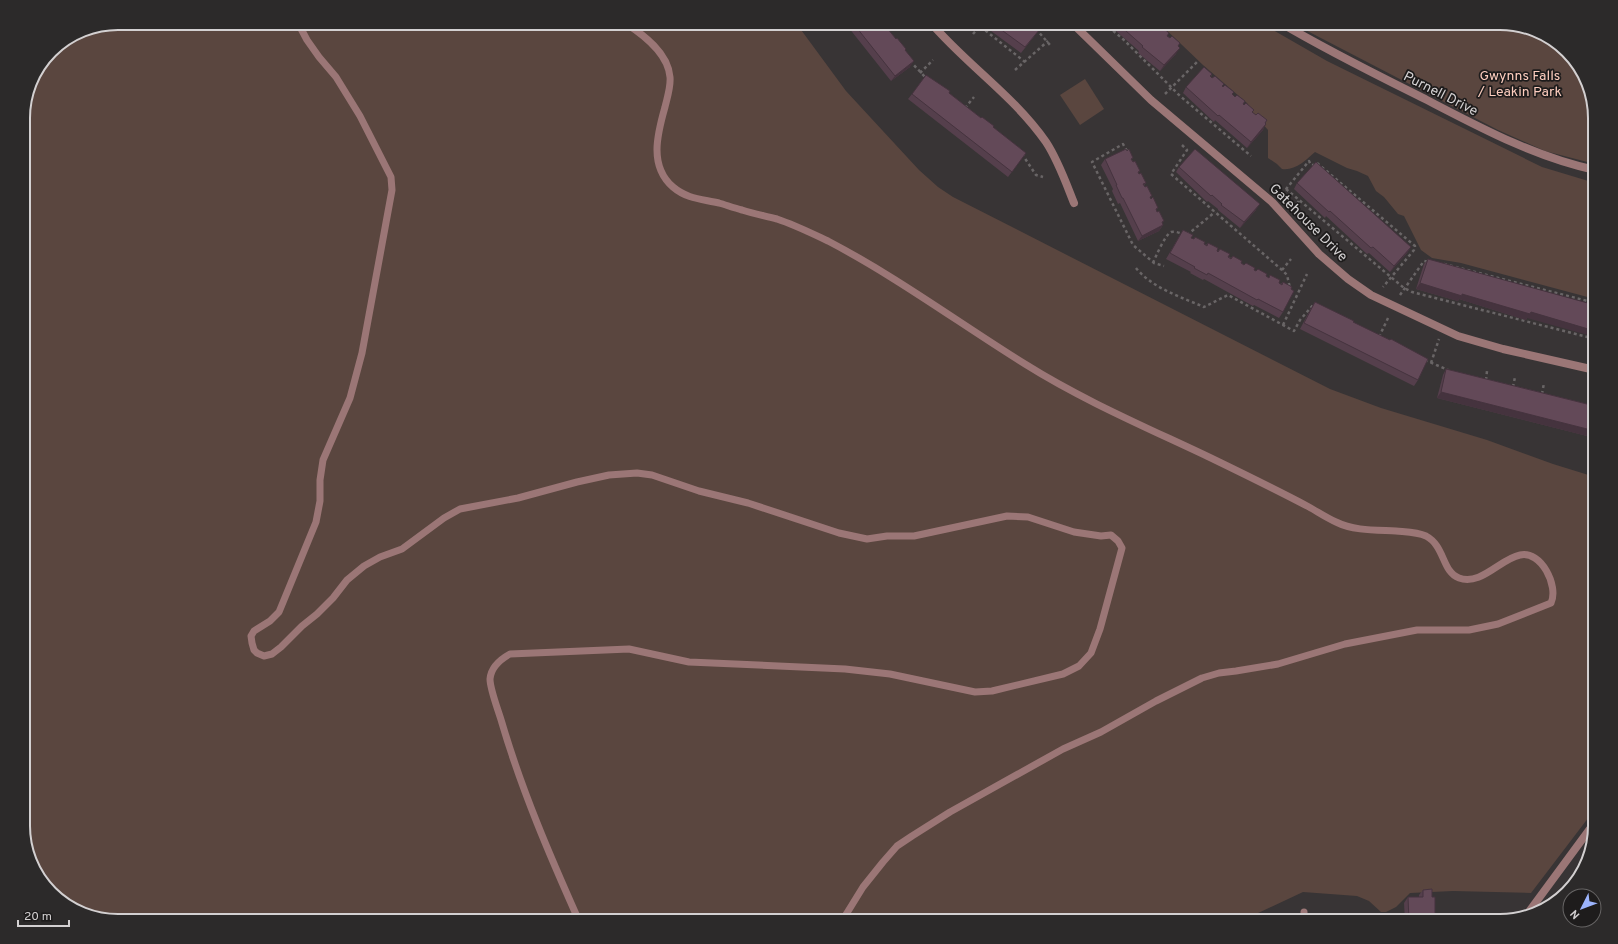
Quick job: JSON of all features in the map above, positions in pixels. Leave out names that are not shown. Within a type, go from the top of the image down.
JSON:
[{"type":"street","points":[[937,30],[1011,100],[1032,124],[1047,143],[1062,172],[1074,203]]},
{"type":"street","name":"Gatehouse Drive","points":[[1079,30],[1151,100],[1272,202],[1320,254],[1348,279],[1366,291],[1458,336],[1503,349],[1588,368]]},
{"type":"street","name":"Purnell Drive","points":[[1293,30],[1319,46],[1489,132],[1538,154],[1588,169]]},
{"type":"street","points":[[1532,907],[1587,832]]},
{"type":"lane","points":[[302,30],[319,57],[336,77],[360,116],[391,177],[392,190],[362,353],[350,398],[323,460],[320,480],[320,501],[316,522],[279,612],[270,621],[254,631],[251,636],[254,650],[257,653],[264,656],[272,654],[322,608],[346,580],[364,566],[380,557],[402,549],[444,518],[460,509],[518,498],[609,475],[637,473],[652,475],[687,488],[748,503],[839,533],[867,539],[914,536],[1007,516],[1028,517],[1074,532],[1101,536],[1111,535],[1118,541],[1122,548],[1100,629],[1091,653],[1079,666],[1063,674],[992,691],[969,691],[890,674],[845,669],[689,662],[629,649],[510,654],[502,659],[496,666],[490,679],[496,702],[510,750],[534,814],[575,914]]},
{"type":"lane","points":[[636,30],[654,46],[666,61],[670,78],[668,95],[658,136],[656,156],[659,168],[666,180],[683,195],[718,202],[804,229],[847,251],[921,295],[1027,365],[1072,390],[1129,421],[1208,457],[1311,508],[1337,523],[1362,529],[1410,532],[1425,535],[1442,553],[1447,567],[1454,575],[1462,580],[1475,579],[1510,559],[1520,555],[1529,555],[1538,561],[1549,575],[1553,587],[1554,597],[1552,603],[1498,624],[1469,630],[1417,630],[1345,644],[1278,664],[1236,672],[1219,673],[1202,678],[1156,701],[1101,732],[1063,749],[950,812],[912,836],[897,846],[883,862],[863,887],[846,914]]},
{"type":"path","points":[[973,34],[976,30]]},
{"type":"path","points":[[985,30],[1025,62]]},
{"type":"path","points":[[1036,30],[1050,45]]},
{"type":"path","points":[[1112,30],[1171,88],[1251,156]]},
{"type":"path","points":[[1016,70],[1047,41]]},
{"type":"path","points":[[910,60],[928,81]]},
{"type":"path","points":[[920,73],[933,60]]},
{"type":"path","points":[[1165,94],[1197,62]]},
{"type":"path","points":[[970,113],[964,108],[974,97]]},
{"type":"path","points":[[1129,154],[1123,144],[1092,162],[1133,245],[1152,262],[1164,266]]},
{"type":"path","points":[[1182,145],[1187,150],[1171,174],[1287,275],[1291,289],[1290,295]]},
{"type":"path","points":[[1018,150],[1036,175],[1043,177]]},
{"type":"path","points":[[1282,194],[1309,161],[1312,165],[1315,165],[1317,162],[1415,246],[1414,250],[1383,287]]},
{"type":"path","points":[[1286,189],[1390,278],[1412,292],[1588,337]]},
{"type":"path","points":[[1293,209],[1299,201]]},
{"type":"path","points":[[1152,262],[1166,236],[1170,232],[1177,232],[1185,236],[1215,212]]},
{"type":"path","points":[[1282,270],[1291,259]]},
{"type":"path","points":[[1398,297],[1424,261],[1431,262]]},
{"type":"path","points":[[1438,263],[1452,265],[1588,301]]},
{"type":"path","points":[[1136,268],[1144,277],[1155,284],[1204,308],[1228,295],[1294,331],[1300,320],[1313,305],[1319,308]]},
{"type":"path","points":[[1283,325],[1307,274]]},
{"type":"path","points":[[1379,338],[1391,312]]},
{"type":"path","points":[[1372,334],[1385,341]]},
{"type":"path","points":[[1431,364],[1440,336]]},
{"type":"path","points":[[1418,357],[1449,371]]},
{"type":"path","points":[[1488,371],[1486,380],[1492,382]]},
{"type":"path","points":[[1513,387],[1515,377]]},
{"type":"path","points":[[1542,394],[1544,384]]},
{"type":"path","points":[[1506,385],[1520,388]]},
{"type":"path","points":[[1535,392],[1549,396]]},
{"type":"green space","points":[[113,30],[801,30],[846,91],[919,170],[938,187],[953,197],[1330,389],[1381,408],[1487,440],[1588,475],[1588,818],[1531,893],[1453,891],[1410,893],[1396,907],[1386,912],[1381,912],[1369,901],[1357,896],[1303,892],[1256,914],[118,914],[96,911],[74,902],[56,888],[42,870],[33,848],[30,831],[30,113],[35,90],[45,69],[60,52],[74,42],[90,35]]},
{"type":"green space","points":[[1166,30],[1273,30],[1327,61],[1542,167],[1588,181],[1588,297],[1461,263],[1432,258],[1421,250],[1404,216],[1398,214],[1384,197],[1376,191],[1368,176],[1347,168],[1315,152],[1296,167],[1282,169],[1268,158],[1268,130],[1253,113],[1247,103],[1203,65]]},
{"type":"green space","name":"Gwynns Falls / Leakin Park","points":[[1305,30],[1500,30],[1522,33],[1544,42],[1553,48],[1570,65],[1581,85],[1585,96],[1588,113],[1588,162],[1545,151],[1498,130]]},
{"type":"green space","points":[[1085,79],[1104,109],[1080,125],[1060,95]]},
{"type":"building","points":[[859,30],[889,30],[906,49],[905,50],[914,61],[895,76]]},
{"type":"building","points":[[1002,30],[1039,30],[1025,47]]},
{"type":"building","points":[[1125,30],[1166,30],[1169,33],[1167,36],[1170,38],[1172,36],[1180,43],[1178,46],[1180,48],[1164,65],[1142,47],[1143,46]]},
{"type":"building","points":[[1204,67],[1212,74],[1210,76],[1212,78],[1215,76],[1224,84],[1222,86],[1223,87],[1225,85],[1234,92],[1232,94],[1235,97],[1237,95],[1245,101],[1243,104],[1244,105],[1246,103],[1254,110],[1252,112],[1256,115],[1258,113],[1267,120],[1265,123],[1266,124],[1251,142],[1219,115],[1218,116],[1186,87]]},
{"type":"building","points":[[926,75],[950,91],[949,93],[981,118],[982,117],[994,126],[993,127],[1026,153],[1012,172],[912,94]]},
{"type":"building","points":[[1126,149],[1127,151],[1129,149],[1133,158],[1131,159],[1133,162],[1135,161],[1140,171],[1138,172],[1139,174],[1141,173],[1146,183],[1143,184],[1145,187],[1147,186],[1152,196],[1150,197],[1151,199],[1153,197],[1158,208],[1156,209],[1157,212],[1159,211],[1164,221],[1162,222],[1163,225],[1142,236],[1122,198],[1105,159]]},
{"type":"building","points":[[1195,149],[1260,204],[1244,222],[1221,205],[1222,204],[1179,167]]},
{"type":"building","points":[[1316,162],[1411,247],[1394,266],[1373,247],[1371,248],[1297,183]]},
{"type":"building","points":[[1183,230],[1193,235],[1191,238],[1194,239],[1195,237],[1205,242],[1204,244],[1207,246],[1208,243],[1218,248],[1218,252],[1220,249],[1230,254],[1228,257],[1231,259],[1233,256],[1242,261],[1241,263],[1244,265],[1246,263],[1255,268],[1254,270],[1256,271],[1258,269],[1267,274],[1266,276],[1269,278],[1270,275],[1280,280],[1279,283],[1282,285],[1283,282],[1292,287],[1291,289],[1294,291],[1283,312],[1258,299],[1257,300],[1208,273],[1207,275],[1170,253]]},
{"type":"building","points":[[1428,259],[1588,303],[1588,329],[1462,294],[1462,296],[1420,283]]},
{"type":"building","points":[[1315,302],[1428,359],[1418,380],[1304,323]]},
{"type":"building","points":[[1446,369],[1588,404],[1588,429],[1441,392]]},
{"type":"building","points":[[1432,889],[1432,897],[1435,897],[1435,914],[1409,914],[1408,897],[1423,897],[1423,890]]}]
